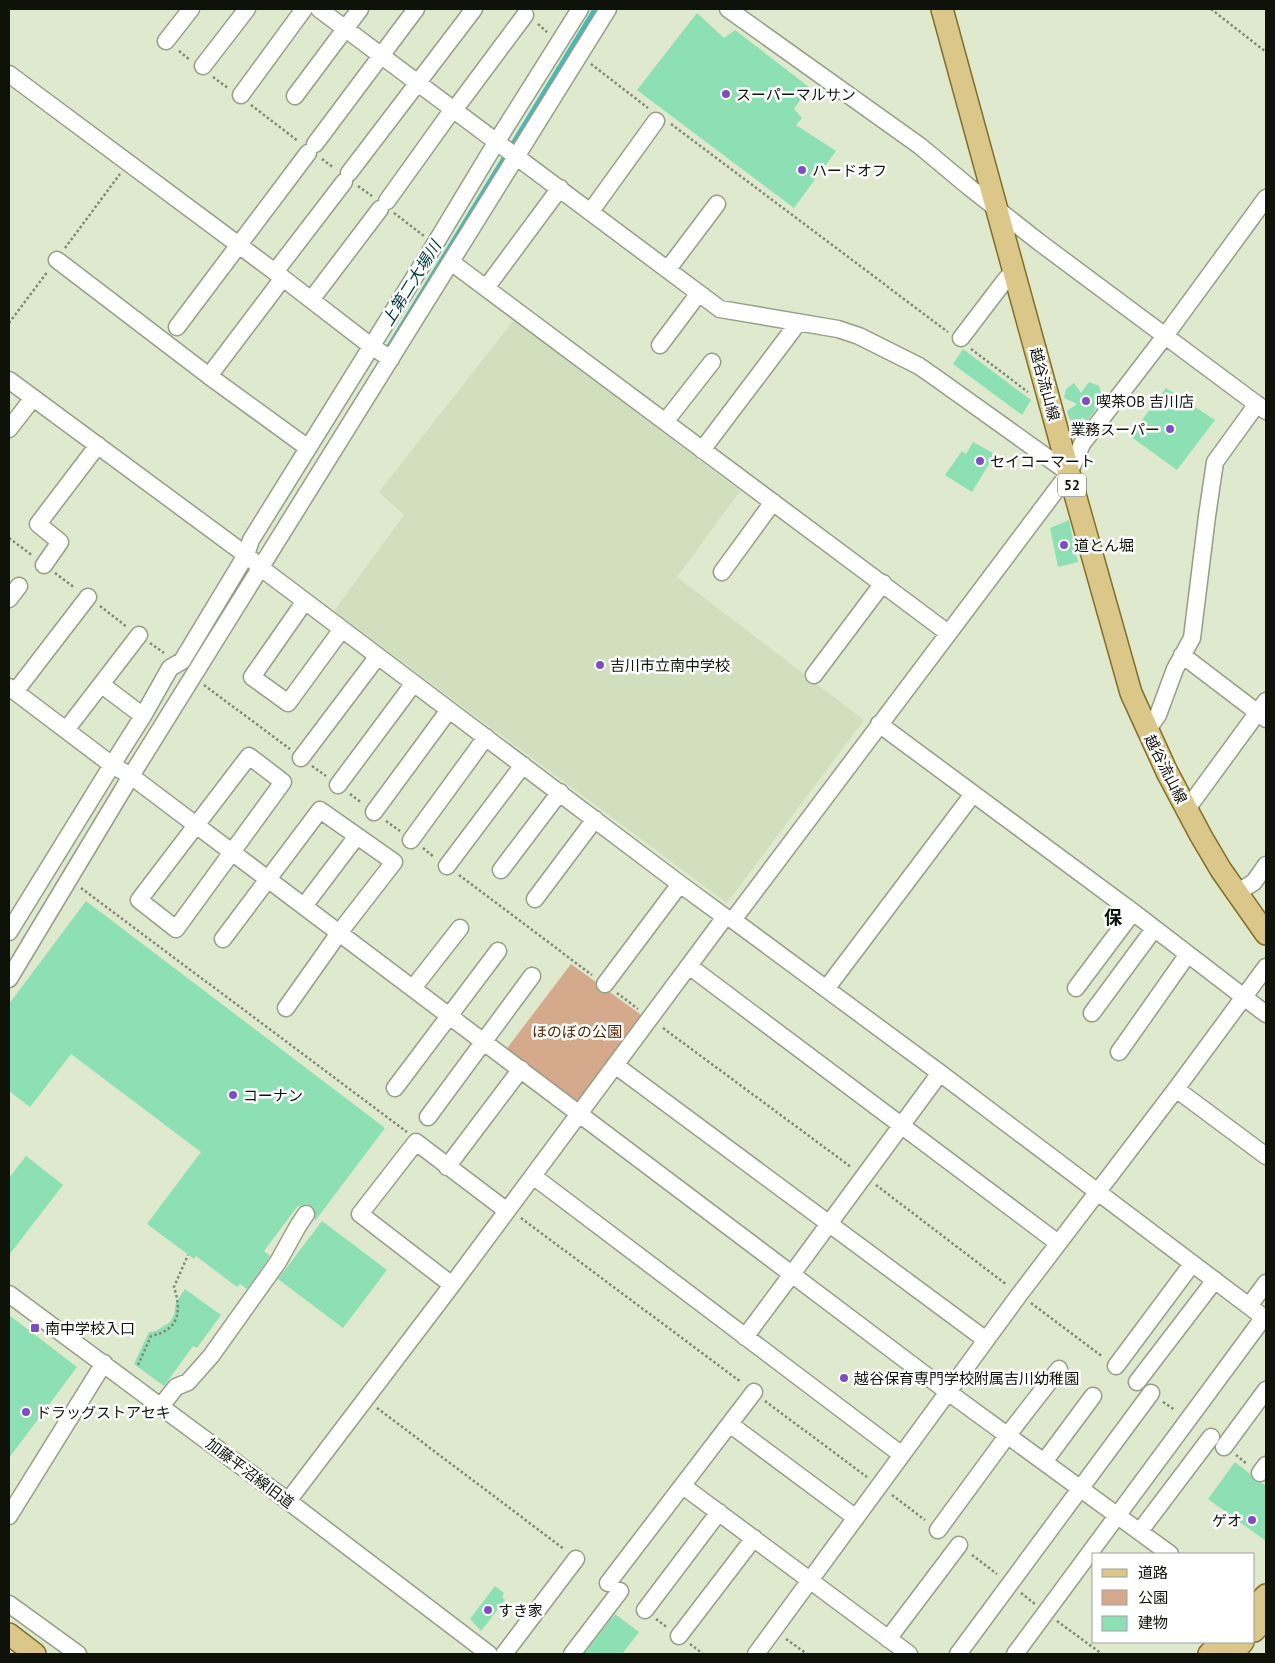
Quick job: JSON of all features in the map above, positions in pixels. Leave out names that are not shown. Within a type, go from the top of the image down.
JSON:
[{"type":"main road","name":"越谷流山線","points":[[942,9],[1131,693],[1186,809],[1211,853],[1266,934]]},
{"type":"main road","points":[[1255,1607],[1266,1595]]},
{"type":"main road","points":[[1255,1630],[1266,1618]]},
{"type":"main road","points":[[9,1634],[34,1654]]},
{"type":"main road","points":[[1209,1654],[1220,1643]]},
{"type":"main road","points":[[1232,1654],[1243,1643]]},
{"type":"street","points":[[166,41],[191,9]]},
{"type":"street","points":[[203,66],[247,9]]},
{"type":"street","points":[[241,95],[304,9]]},
{"type":"street","points":[[319,9],[720,309],[838,329],[859,336],[919,366],[1069,473]]},
{"type":"street","points":[[295,96],[360,9]]},
{"type":"street","points":[[177,327],[416,9]]},
{"type":"street","points":[[209,376],[346,178],[474,9]]},
{"type":"street","points":[[9,932],[122,771],[193,676],[252,560],[251,540],[580,9]]},
{"type":"street","points":[[9,979],[70,880],[122,771],[143,716],[170,668],[182,661],[391,359],[608,9]]},
{"type":"street","points":[[728,9],[920,146],[998,210],[1262,408],[1215,462],[1192,638],[1166,690],[1158,715],[1153,722],[1145,726]]},
{"type":"street","points":[[311,300],[525,15]]},
{"type":"street","points":[[9,74],[371,346],[391,359]]},
{"type":"street","points":[[591,211],[658,118]]},
{"type":"street","points":[[486,288],[560,188]]},
{"type":"street","points":[[288,1501],[452,1285],[689,966],[729,918],[879,724],[1069,473],[1082,444],[1165,336],[1266,198]]},
{"type":"street","points":[[668,269],[717,204]]},
{"type":"street","points":[[56,260],[308,448]]},
{"type":"street","points":[[451,262],[948,633]]},
{"type":"street","points":[[961,341],[1003,282],[1014,270]]},
{"type":"street","points":[[660,345],[699,293]]},
{"type":"street","points":[[702,450],[798,323]]},
{"type":"street","points":[[665,422],[712,362]]},
{"type":"street","points":[[9,380],[252,560],[680,884],[940,1073],[1265,1318],[1015,1654]]},
{"type":"street","points":[[9,429],[33,398]]},
{"type":"street","points":[[44,565],[60,542],[38,524],[98,445]]},
{"type":"street","points":[[722,572],[773,502]]},
{"type":"street","points":[[814,675],[883,584]]},
{"type":"street","points":[[88,597],[12,690],[304,906],[948,1392],[1117,1515],[1145,1542],[1168,1553]]},
{"type":"street","points":[[305,601],[252,677],[288,703],[342,629]]},
{"type":"street","points":[[66,730],[139,635]]},
{"type":"street","points":[[1182,655],[1263,711],[1186,809]]},
{"type":"street","points":[[301,758],[378,656]]},
{"type":"street","points":[[338,785],[414,683]]},
{"type":"street","points":[[102,685],[143,716]]},
{"type":"street","points":[[374,812],[449,710]]},
{"type":"street","points":[[879,724],[1133,912],[1266,1014]]},
{"type":"street","points":[[411,840],[486,737]]},
{"type":"street","points":[[249,756],[283,782],[232,853],[176,929],[139,900],[249,756]]},
{"type":"street","points":[[447,866],[523,765]]},
{"type":"street","points":[[501,870],[560,792]]},
{"type":"street","points":[[826,989],[973,794]]},
{"type":"street","points":[[223,939],[320,810],[394,862],[339,933],[286,1008]]},
{"type":"street","points":[[535,900],[595,819]]},
{"type":"street","points":[[304,906],[357,836]]},
{"type":"street","points":[[1237,893],[1254,882],[1266,866]]},
{"type":"street","points":[[605,984],[680,884]]},
{"type":"street","points":[[1076,988],[1133,912]]},
{"type":"street","points":[[413,988],[460,928]]},
{"type":"street","points":[[1092,1013],[1154,929]]},
{"type":"street","points":[[395,1088],[498,951]]},
{"type":"street","points":[[1120,1052],[1188,954]]},
{"type":"street","points":[[689,966],[1058,1243]]},
{"type":"street","points":[[756,1654],[1019,1295],[1266,967]]},
{"type":"street","points":[[428,1117],[532,976]]},
{"type":"street","points":[[615,1065],[986,1340]]},
{"type":"street","points":[[448,1166],[520,1069]]},
{"type":"street","points":[[745,1337],[940,1073]]},
{"type":"street","points":[[1176,1089],[1266,1156]]},
{"type":"street","points":[[452,1285],[360,1214],[416,1142],[507,1211]]},
{"type":"street","points":[[533,1176],[902,1455]]},
{"type":"street","points":[[161,1406],[176,1387],[188,1382],[211,1356],[278,1262],[306,1214]]},
{"type":"street","points":[[1116,1366],[1192,1264]]},
{"type":"street","points":[[1137,1382],[1215,1280]]},
{"type":"street","points":[[1249,1306],[1266,1283]]},
{"type":"street","name":"加藤平沼線旧道","points":[[9,1294],[492,1654]]},
{"type":"street","points":[[9,1516],[104,1363]]},
{"type":"street","points":[[938,1530],[1059,1369]]},
{"type":"street","points":[[1145,1542],[1218,1442],[1266,1390]]},
{"type":"street","points":[[572,1654],[614,1587],[683,1486],[754,1392]]},
{"type":"street","points":[[958,1654],[1151,1393]]},
{"type":"street","points":[[1044,1462],[1093,1396]]},
{"type":"street","points":[[731,1424],[856,1518]]},
{"type":"street","points":[[683,1486],[909,1654]]},
{"type":"street","points":[[645,1610],[719,1512]]},
{"type":"street","points":[[679,1636],[754,1538]]},
{"type":"street","points":[[888,1639],[959,1545]]},
{"type":"street","points":[[492,1654],[576,1559]]},
{"type":"street","points":[[9,1604],[75,1654]]},
{"type":"path","points":[[1211,9],[1266,52]]},
{"type":"path","points":[[579,56],[658,118],[1032,395]]},
{"type":"path","points":[[9,323],[128,163]]},
{"type":"path","points":[[193,676],[864,1176],[1019,1295]]},
{"type":"path","points":[[70,880],[413,1137],[416,1142]]},
{"type":"path","points":[[507,1211],[520,1217],[938,1530]]},
{"type":"path","points":[[138,1365],[151,1336],[161,1334],[174,1323],[178,1314],[178,1299],[174,1288],[188,1255]]},
{"type":"path","points":[[366,1399],[576,1559]]},
{"type":"path","points":[[959,1545],[1102,1654]]},
{"type":"path","points":[[645,1610],[704,1654]]},
{"type":"path","points":[[774,1630],[807,1654]]},
{"type":"shaded area","name":"吉川市立南中学校","points":[[514,320],[740,491],[677,577],[864,720],[727,903],[334,611],[404,515],[379,492]]},
{"type":"green space","name":"ほのぼの公園","points":[[571,964],[644,1017],[579,1103],[572,1103],[505,1051]]},
{"type":"building","points":[[697,13],[724,38],[735,30],[809,87],[794,109],[802,118],[796,125],[836,151],[794,208],[637,90]]},
{"type":"building","points":[[963,349],[1031,400],[1022,415],[953,364]]},
{"type":"building","name":"喫茶OB 吉川店","points":[[1089,382],[1099,386],[1105,396],[1087,421],[1082,417],[1080,423],[1070,420],[1067,411],[1077,404],[1064,398],[1066,389],[1074,383],[1081,393]]},
{"type":"building","points":[[1166,388],[1215,420],[1177,470],[1130,436]]},
{"type":"building","points":[[973,442],[995,454],[972,492],[945,475],[962,451],[966,454]]},
{"type":"building","name":"道とん堀","points":[[1069,520],[1078,562],[1058,567],[1050,528]]},
{"type":"building","name":"コーナン","points":[[86,901],[385,1128],[315,1221],[315,1210],[312,1206],[306,1204],[297,1207],[264,1251],[270,1256],[247,1289],[240,1284],[237,1287],[196,1256],[194,1259],[147,1224],[201,1152],[71,1054],[30,1107],[9,1091],[9,1004]]},
{"type":"building","points":[[26,1156],[63,1185],[9,1255],[9,1178]]},
{"type":"building","points":[[322,1221],[387,1270],[343,1328],[278,1279]]},
{"type":"building","points":[[185,1289],[221,1315],[197,1348],[193,1346],[164,1386],[134,1364],[149,1332],[156,1331],[170,1322],[174,1315],[176,1302]]},
{"type":"building","name":"ドラッグストアセキ","points":[[9,1315],[77,1367],[9,1458]]},
{"type":"building","name":"ゲオ","points":[[1235,1462],[1250,1474],[1254,1481],[1266,1486],[1266,1541],[1208,1499]]},
{"type":"building","name":"すき家","points":[[495,1586],[504,1593],[502,1597],[505,1600],[481,1631],[470,1619]]},
{"type":"building","points":[[615,1614],[639,1632],[622,1654],[584,1654]]},
{"type":"waterway","name":"上第二大場川","points":[[386,351],[595,9]]},
{"type":"place","name":"スーパーマルサン","points":[[726,94]]},
{"type":"place","name":"ハードオフ","points":[[802,170]]},
{"type":"place","name":"喫茶OB 吉川店","points":[[1086,401]]},
{"type":"place","name":"業務スーパー","points":[[1170,429]]},
{"type":"place","name":"セイコーマート","points":[[980,461]]},
{"type":"place","name":"道とん堀","points":[[1064,545]]},
{"type":"place","name":"吉川市立南中学校","points":[[600,665]]},
{"type":"place","name":"コーナン","points":[[233,1095]]},
{"type":"place","name":"南中学校入口","points":[[35,1328]]},
{"type":"place","name":"越谷保育専門学校附属吉川幼稚園","points":[[844,1378]]},
{"type":"place","name":"ドラッグストアセキ","points":[[26,1412]]},
{"type":"place","name":"ゲオ","points":[[1252,1520]]},
{"type":"place","name":"すき家","points":[[488,1610]]},
{"type":"district","name":"保","points":[[1113,917]]}]
